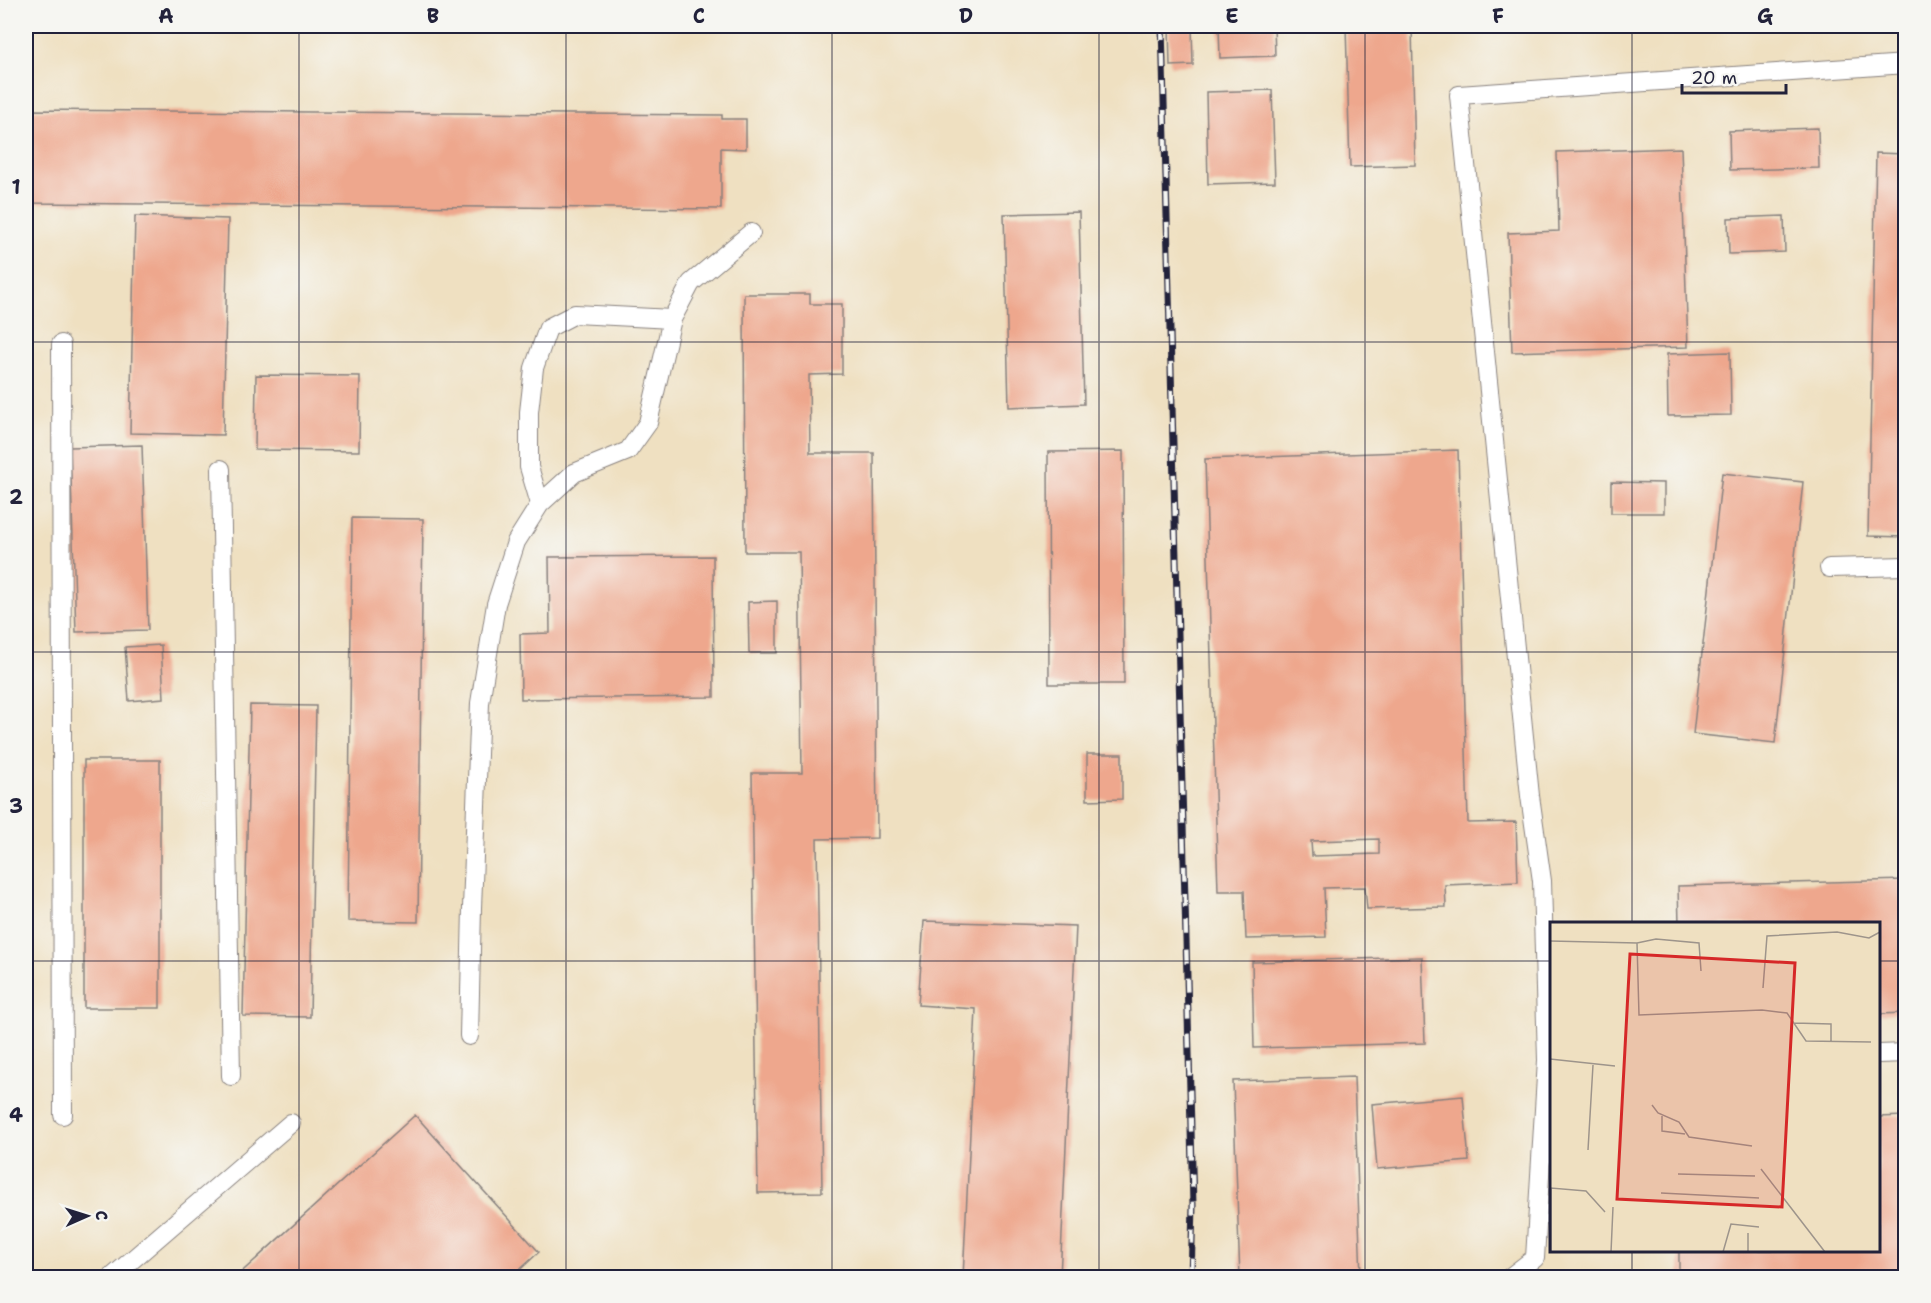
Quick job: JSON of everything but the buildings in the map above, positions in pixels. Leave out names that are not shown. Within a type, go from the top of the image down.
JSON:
[{"type":"lane","points":[[1509,1278],[1535,1258],[1547,1060],[1542,881],[1530,796],[1459,95],[1905,64]]},
{"type":"lane","points":[[469,1036],[480,703],[496,604],[516,542],[540,504],[574,473],[628,451],[648,423],[672,320],[691,283],[751,233]]},
{"type":"lane","points":[[540,504],[529,468],[529,412],[534,368],[548,328],[575,314],[672,320]]},
{"type":"lane","points":[[61,344],[63,1115]]},
{"type":"lane","points":[[221,469],[231,1076]]},
{"type":"lane","points":[[1829,568],[1905,566]]},
{"type":"lane","points":[[1880,1054],[1905,1053]]},
{"type":"lane","points":[[111,1278],[291,1123]]},
{"type":"railway","points":[[1162,26],[1193,1205],[1191,1278]]}]
